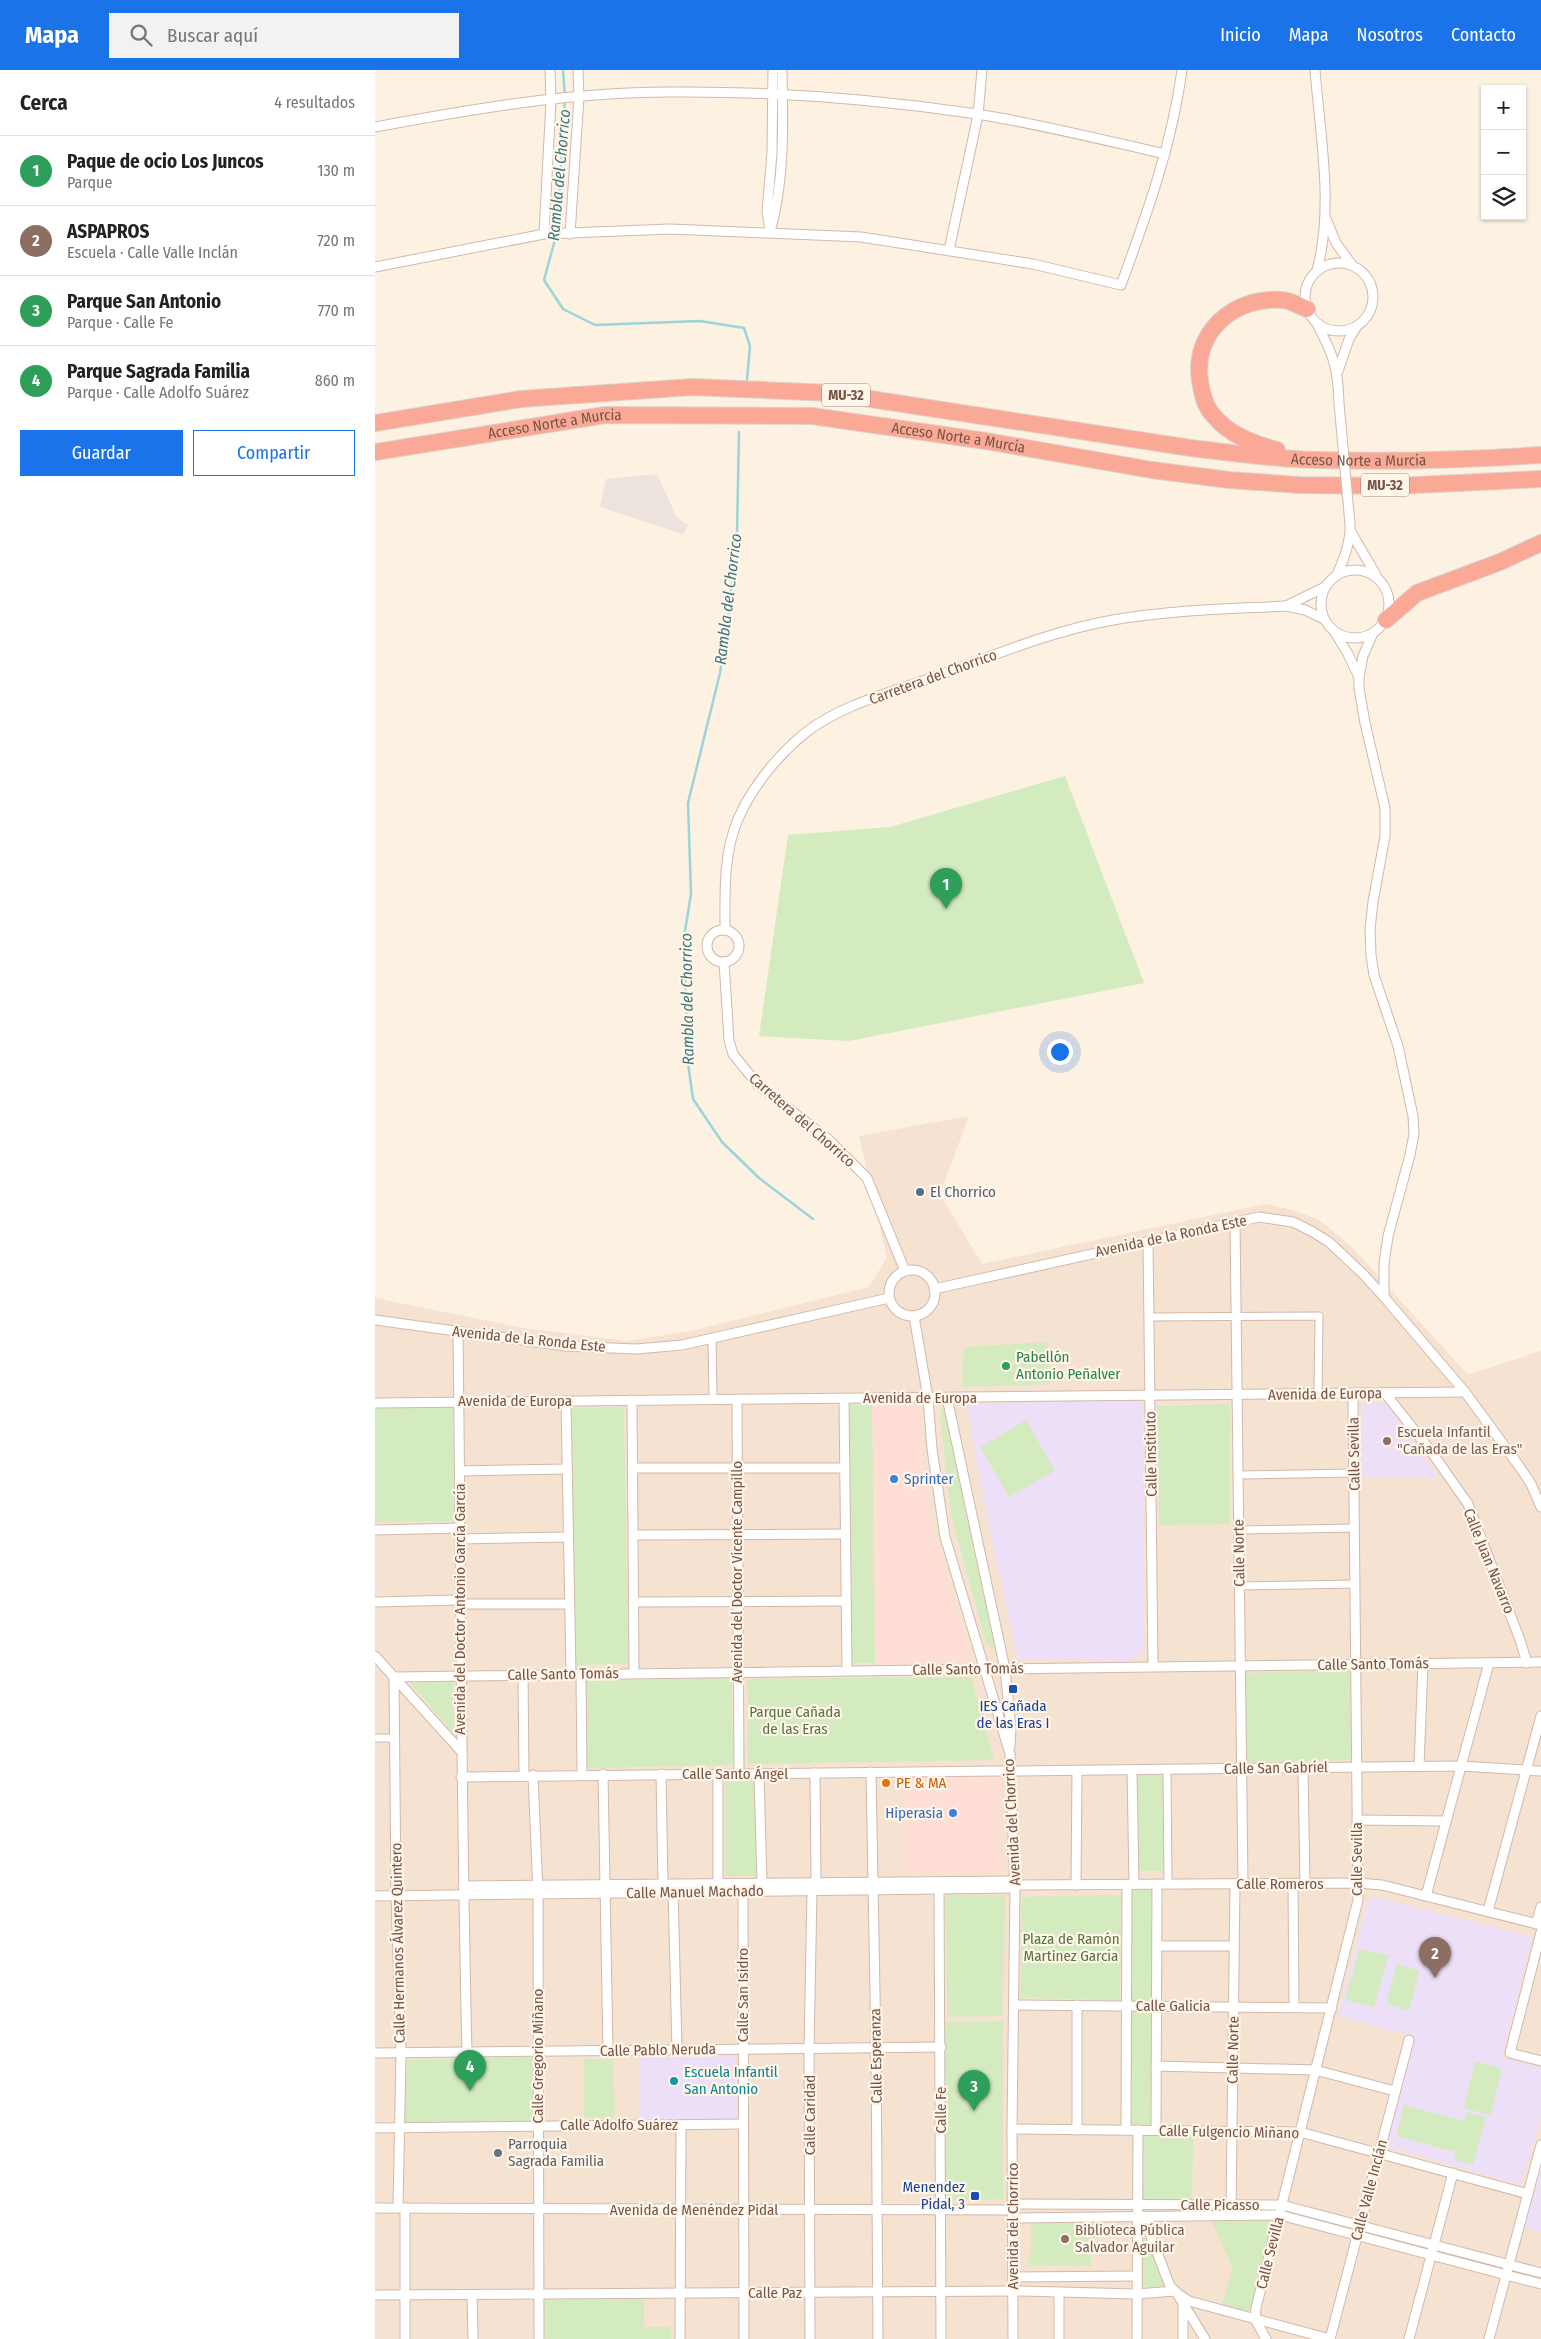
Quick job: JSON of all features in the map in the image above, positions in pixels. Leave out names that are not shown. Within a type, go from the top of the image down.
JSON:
[{"type":"highway","points":[[1307,310],[1284,300],[1242,305],[1219,320],[1204,343],[1198,372],[1204,399],[1209,410],[1230,431],[1264,447],[1315,460]]},
{"type":"highway","name":"Acceso Norte a Murcia","points":[[375,424],[521,399],[692,387],[831,393],[1191,448],[1315,460],[1461,459],[1541,455]]},
{"type":"highway","name":"Acceso Norte a Murcia","points":[[375,452],[605,415],[812,416],[986,441],[1151,470],[1229,480],[1299,485],[1395,486],[1541,479]]},
{"type":"highway","points":[[1386,620],[1417,593],[1500,562],[1541,543]]},
{"type":"street","points":[[544,234],[551,101],[549,70]]},
{"type":"street","points":[[571,234],[579,97],[578,70]]},
{"type":"street","points":[[770,232],[776,211],[781,153],[778,94],[773,70]]},
{"type":"street","points":[[778,94],[782,70]]},
{"type":"street","points":[[949,250],[978,114],[982,70]]},
{"type":"street","points":[[375,267],[544,234],[670,229],[861,237],[1033,264],[1121,284],[1146,218],[1165,154],[1181,70]]},
{"type":"street","points":[[1315,70],[1325,217],[1324,245],[1317,270]]},
{"type":"street","points":[[375,127],[476,109],[579,97],[668,92],[778,94],[906,105],[978,114],[1165,154]]},
{"type":"street","points":[[1325,217],[1336,243],[1352,265]]},
{"type":"street","points":[[1337,575],[1345,556],[1350,528],[1338,371],[1328,345],[1307,310],[1304,299],[1305,288],[1310,278],[1317,270],[1334,262],[1352,265],[1361,270],[1369,278],[1374,299],[1371,310],[1349,339],[1338,371]]},
{"type":"street","points":[[1317,324],[1337,332],[1347,331],[1357,326]]},
{"type":"street","points":[[1350,528],[1385,586],[1389,597],[1390,609],[1386,620],[1373,633],[1363,656],[1359,677]]},
{"type":"street","points":[[1378,577],[1368,571],[1347,570],[1337,575],[1325,586],[1321,602],[1324,619],[1348,654],[1359,677],[1365,723],[1385,808],[1385,836],[1370,930],[1371,955],[1374,975],[1399,1046],[1413,1116],[1414,1134],[1411,1155],[1388,1236],[1384,1264],[1384,1297]]},
{"type":"street","name":"Carretera del Chorrico","points":[[1286,606],[1325,586]]},
{"type":"street","name":"Carretera del Chorrico","points":[[725,930],[726,865],[729,846],[739,818],[748,800],[772,766],[805,734],[825,720],[868,701],[1031,640],[1083,625],[1145,615],[1286,606],[1305,610],[1324,619]]},
{"type":"street","points":[[1333,630],[1352,638],[1363,637],[1373,633]]},
{"type":"street","points":[[725,930],[736,936],[739,947],[733,959],[724,962],[711,958],[707,945],[713,934],[725,930]]},
{"type":"street","name":"Carretera del Chorrico","points":[[724,962],[729,1040],[733,1054],[758,1085],[828,1139],[867,1178],[905,1270]]},
{"type":"street","name":"Avenida de la Ronda Este","points":[[934,1289],[1259,1217],[1293,1222],[1329,1242],[1384,1297],[1465,1392],[1531,1484],[1541,1507]]},
{"type":"street","name":"Calle Norte","points":[[1231,2216],[1234,1946],[1239,1884],[1242,1768],[1235,1222]]},
{"type":"street","name":"Calle Instituto","points":[[1149,1241],[1153,1666]]},
{"type":"street","points":[[905,1270],[920,1271],[932,1282],[934,1289],[932,1303],[922,1314],[915,1316],[901,1313],[895,1309],[889,1298],[890,1284],[899,1273],[905,1270]]},
{"type":"street","name":"Avenida de la Ronda Este","points":[[375,1320],[565,1346],[636,1349],[673,1346],[889,1298]]},
{"type":"street","name":"Avenida del Chorrico","points":[[915,1316],[928,1398],[932,1449],[945,1537],[1010,1754],[1015,1885],[1012,2129],[1014,2210],[1013,2339]]},
{"type":"street","points":[[1149,1317],[1319,1316],[1318,1394]]},
{"type":"street","name":"Avenida del Doctor Antonio García García","points":[[458,1332],[461,1528],[460,1750],[467,2052]]},
{"type":"street","points":[[712,1338],[713,1399]]},
{"type":"street","name":"Avenida de Europa","points":[[375,1403],[1465,1392]]},
{"type":"street","name":"Calle Juan Navarro","points":[[1385,1393],[1433,1454],[1468,1504],[1527,1662]]},
{"type":"street","name":"Calle Sevilla","points":[[1255,2319],[1256,2308],[1299,2132],[1358,1900],[1353,1394]]},
{"type":"street","points":[[844,1398],[847,1671]]},
{"type":"street","points":[[947,1398],[1005,1669],[1011,1728],[1010,1754]]},
{"type":"street","name":"Avenida del Doctor Vicente Campillo","points":[[737,1399],[739,1774]]},
{"type":"street","points":[[632,1400],[634,1673]]},
{"type":"street","points":[[566,1401],[571,1674]]},
{"type":"street","points":[[632,1468],[845,1468]]},
{"type":"street","points":[[460,1470],[567,1469]]},
{"type":"street","points":[[1238,1475],[1354,1473]]},
{"type":"street","points":[[375,1530],[461,1528]]},
{"type":"street","points":[[1239,1530],[1355,1528]]},
{"type":"street","points":[[633,1535],[845,1534]]},
{"type":"street","points":[[461,1539],[568,1537]]},
{"type":"street","points":[[1240,1586],[1355,1584]]},
{"type":"street","points":[[633,1602],[846,1601]]},
{"type":"street","points":[[375,1602],[569,1604]]},
{"type":"street","points":[[375,1656],[460,1750]]},
{"type":"street","name":"Calle Santo Tomás","points":[[395,1677],[1541,1662]]},
{"type":"street","points":[[1426,1896],[1489,1663]]},
{"type":"street","points":[[1419,1766],[1423,1664]]},
{"type":"street","name":"Calle Gregorio Miñano","points":[[523,1674],[537,1889],[539,2339]]},
{"type":"street","points":[[581,1674],[582,1774]]},
{"type":"street","name":"Calle Hermanos Álvarez Quintero","points":[[395,1677],[396,1896],[401,2053],[399,2128],[405,2339]]},
{"type":"street","points":[[1488,1910],[1541,1716]]},
{"type":"street","points":[[375,1738],[394,1738]]},
{"type":"street","name":"Calle San Gabriel","points":[[1010,1772],[1419,1766],[1461,1766],[1541,1771]]},
{"type":"street","points":[[1303,1768],[1305,1884]]},
{"type":"street","points":[[1167,1769],[1168,1884]]},
{"type":"street","points":[[1076,1885],[1077,1770]]},
{"type":"street","points":[[1126,2130],[1125,2006],[1131,1885],[1132,1770]]},
{"type":"street","name":"Calle Esperanza","points":[[871,1772],[874,1886],[878,2339]]},
{"type":"street","name":"Calle Santo Ángel","points":[[461,1776],[1010,1772]]},
{"type":"street","name":"Calle Caridad","points":[[810,2339],[809,2049],[815,1773]]},
{"type":"street","points":[[603,1774],[608,2051]]},
{"type":"street","points":[[661,1774],[663,1884]]},
{"type":"street","points":[[718,1884],[719,1774]]},
{"type":"street","points":[[759,1774],[761,1883]]},
{"type":"street","points":[[1357,1820],[1446,1821]]},
{"type":"street","name":"Calle Manuel Machado","points":[[606,1889],[663,1884],[673,1888],[718,1884],[743,1887],[761,1883],[814,1887]]},
{"type":"street","name":"Calle Romeros","points":[[1015,1885],[1359,1883],[1382,1885],[1488,1910],[1539,1927]]},
{"type":"street","points":[[1156,2130],[1157,1884]]},
{"type":"street","points":[[1293,1884],[1294,2007]]},
{"type":"street","name":"Calle Manuel Machado","points":[[375,1896],[463,1890],[1015,1885]]},
{"type":"street","name":"Calle Fe","points":[[939,1886],[941,2339]]},
{"type":"street","name":"Calle San Isidro","points":[[743,1887],[744,2339]]},
{"type":"street","points":[[673,1888],[677,2050]]},
{"type":"street","points":[[1541,1907],[1539,1927],[1510,2053],[1541,2061]]},
{"type":"street","points":[[1157,1946],[1234,1946]]},
{"type":"street","name":"Calle Galicia","points":[[1014,2005],[1332,2008]]},
{"type":"street","points":[[1077,2005],[1077,2130]]},
{"type":"street","name":"Calle Valle Inclán","points":[[1330,2339],[1409,2040]]},
{"type":"street","name":"Calle Pablo Neruda","points":[[375,2053],[941,2047]]},
{"type":"street","points":[[1156,2066],[1315,2070],[1395,2091]]},
{"type":"street","name":"Calle Adolfo Suárez","points":[[375,2128],[743,2124]]},
{"type":"street","points":[[680,2339],[681,2125]]},
{"type":"street","name":"Calle Fulgencio Miñano","points":[[1012,2129],[1299,2132],[1528,2194]]},
{"type":"street","points":[[1138,2130],[1138,2204],[1141,2216],[1170,2286],[1205,2339]]},
{"type":"street","points":[[1489,2339],[1541,2145]]},
{"type":"street","points":[[1409,2339],[1453,2173]]},
{"type":"street","name":"Calle Picasso","points":[[1014,2210],[1138,2204],[1282,2205],[1541,2273]]},
{"type":"street","name":"Avenida de Menéndez Pidal","points":[[375,2208],[1014,2210]]},
{"type":"street","name":"Calle Picasso","points":[[1014,2210],[1141,2216],[1280,2215],[1541,2284]]},
{"type":"street","points":[[1137,2339],[1137,2276],[1141,2216]]},
{"type":"street","points":[[1013,2277],[1137,2276]]},
{"type":"street","name":"Calle Paz","points":[[375,2296],[941,2291],[1176,2293]]},
{"type":"street","points":[[1059,2292],[1059,2339]]},
{"type":"street","points":[[1176,2293],[1189,2301],[1330,2339]]},
{"type":"street","points":[[473,2295],[473,2339]]},
{"type":"street","points":[[1183,2306],[1183,2339]]},
{"type":"street","points":[[1255,2319],[1266,2339]]},
{"type":"shaded area","points":[[657,474],[677,518],[688,525],[683,534],[600,507],[606,479]]},
{"type":"shaded area","points":[[969,1116],[940,1194],[982,1264],[1266,1204],[1293,1210],[1319,1220],[1350,1245],[1468,1375],[1541,1351],[1541,2339],[375,2339],[375,1298],[523,1328],[626,1341],[691,1331],[869,1287],[887,1258],[859,1136]]},
{"type":"shaded area","points":[[1139,1400],[1144,1408],[1144,1653],[1129,1661],[1018,1659],[987,1518],[967,1407],[969,1404]]},
{"type":"shaded area","points":[[918,1403],[929,1514],[970,1659],[966,1662],[875,1663],[872,1404]]},
{"type":"shaded area","name":"Escuela Infantil \"Cañada de las Eras\"","points":[[1362,1403],[1386,1404],[1439,1478],[1362,1478]]},
{"type":"shaded area","name":"Hiperasia","points":[[998,1776],[1001,1779],[1002,1869],[999,1873],[905,1873],[903,1777]]},
{"type":"shaded area","points":[[1372,1896],[1533,1937],[1502,2058],[1541,2067],[1541,2117],[1521,2185],[1385,2146],[1415,2037],[1338,2016],[1368,1899]]},
{"type":"shaded area","points":[[736,2056],[737,2115],[733,2119],[640,2121],[639,2057]]},
{"type":"shaded area","points":[[1541,2167],[1541,2232],[1524,2227]]},
{"type":"green space","points":[[1065,776],[1144,983],[849,1041],[759,1036],[788,835],[890,827]]},
{"type":"green space","name":"Pabellón Antonio Peñalver","points":[[1047,1342],[1050,1384],[962,1387],[964,1347]]},
{"type":"green space","points":[[848,1404],[872,1404],[875,1663],[850,1663]]},
{"type":"green space","points":[[1230,1404],[1230,1524],[1159,1525],[1157,1406]]},
{"type":"green space","points":[[453,1405],[454,1521],[375,1522],[375,1406]]},
{"type":"green space","points":[[624,1407],[628,1664],[575,1665],[572,1408]]},
{"type":"green space","points":[[943,1410],[946,1411],[998,1652],[986,1643],[951,1515],[940,1415]]},
{"type":"green space","points":[[1026,1420],[1055,1471],[1009,1497],[980,1447]]},
{"type":"green space","points":[[1352,1670],[1351,1760],[1246,1762],[1246,1673]]},
{"type":"green space","name":"Parque Cañada de las Eras","points":[[971,1677],[994,1760],[748,1764],[747,1679]]},
{"type":"green space","name":"Parque Cañada de las Eras","points":[[732,1678],[733,1765],[587,1768],[586,1681]]},
{"type":"green space","points":[[453,1682],[454,1733],[410,1683]]},
{"type":"green space","points":[[1165,1774],[1166,1871],[1138,1871],[1137,1775]]},
{"type":"green space","points":[[725,1781],[756,1781],[756,1876],[725,1876]]},
{"type":"green space","points":[[1130,1889],[1154,1889],[1152,2001],[1130,2001]]},
{"type":"green space","points":[[945,1895],[1005,1895],[1003,2016],[947,2017]]},
{"type":"green space","name":"Plaza de Ramón Martinez García","points":[[1121,1895],[1120,2000],[1020,1998],[1022,1897]]},
{"type":"green space","points":[[1359,1949],[1389,1955],[1374,2007],[1345,2000]]},
{"type":"green space","points":[[1397,1964],[1419,1971],[1409,2011],[1386,2004]]},
{"type":"green space","points":[[1129,2009],[1154,2009],[1152,2125],[1128,2124]]},
{"type":"green space","points":[[1003,2021],[1003,2199],[945,2201],[945,2022]]},
{"type":"green space","points":[[534,2057],[535,2122],[405,2123],[407,2060]]},
{"type":"green space","points":[[584,2059],[613,2059],[615,2117],[584,2118]]},
{"type":"green space","points":[[1475,2061],[1502,2068],[1491,2115],[1464,2108]]},
{"type":"green space","points":[[1404,2105],[1464,2121],[1466,2112],[1486,2117],[1473,2165],[1454,2160],[1460,2135],[1455,2152],[1396,2136]]},
{"type":"green space","points":[[1143,2136],[1193,2136],[1192,2201],[1142,2200]]},
{"type":"green space","points":[[1267,2219],[1272,2223],[1251,2309],[1245,2312],[1222,2304],[1233,2269],[1212,2222]]},
{"type":"green space","points":[[1095,2220],[1095,2254],[1091,2254],[1091,2266],[1027,2265],[1031,2252],[1031,2221]]},
{"type":"green space","points":[[1146,2237],[1150,2241],[1166,2286],[1143,2287],[1141,2240]]},
{"type":"green space","points":[[544,2298],[644,2299],[644,2327],[671,2327],[671,2339],[545,2339]]},
{"type":"waterway","name":"Rambla del Chorrico","points":[[557,231],[565,98],[563,70]]},
{"type":"waterway","name":"Rambla del Chorrico","points":[[556,236],[544,280],[563,309],[595,325],[700,321],[744,328],[750,346],[747,380]]},
{"type":"waterway","name":"Rambla del Chorrico","points":[[739,432],[737,535],[728,618],[720,673],[688,803],[691,894],[684,937],[688,1063],[693,1099],[722,1142],[759,1178],[813,1219]]},
{"type":"place","name":"Paque de ocio Los Juncos","points":[[946,909]]},
{"type":"place","name":"El Chorrico","points":[[920,1192]]},
{"type":"place","name":"Pabellón Antonio Peñalver","points":[[1006,1366]]},
{"type":"place","name":"Escuela Infantil \"Cañada de las Eras\"","points":[[1387,1441]]},
{"type":"place","name":"Sprinter","points":[[894,1479]]},
{"type":"place","name":"IES Cañada de las Eras I","points":[[1013,1689]]},
{"type":"place","name":"PE & MA","points":[[886,1783]]},
{"type":"place","name":"Hiperasia","points":[[953,1813]]},
{"type":"place","name":"ASPAPROS","points":[[1435,1978]]},
{"type":"place","name":"Escuela Infantil San Antonio","points":[[674,2081]]},
{"type":"place","name":"Parque Sagrada Familia","points":[[470,2091]]},
{"type":"place","name":"Parque San Antonio","points":[[974,2111]]},
{"type":"place","name":"Parroquia Sagrada Familia","points":[[498,2153]]},
{"type":"place","name":"Menendez Pidal, 3","points":[[975,2196]]},
{"type":"place","name":"Biblioteca Pública Salvador Aguilar","points":[[1065,2239]]}]
